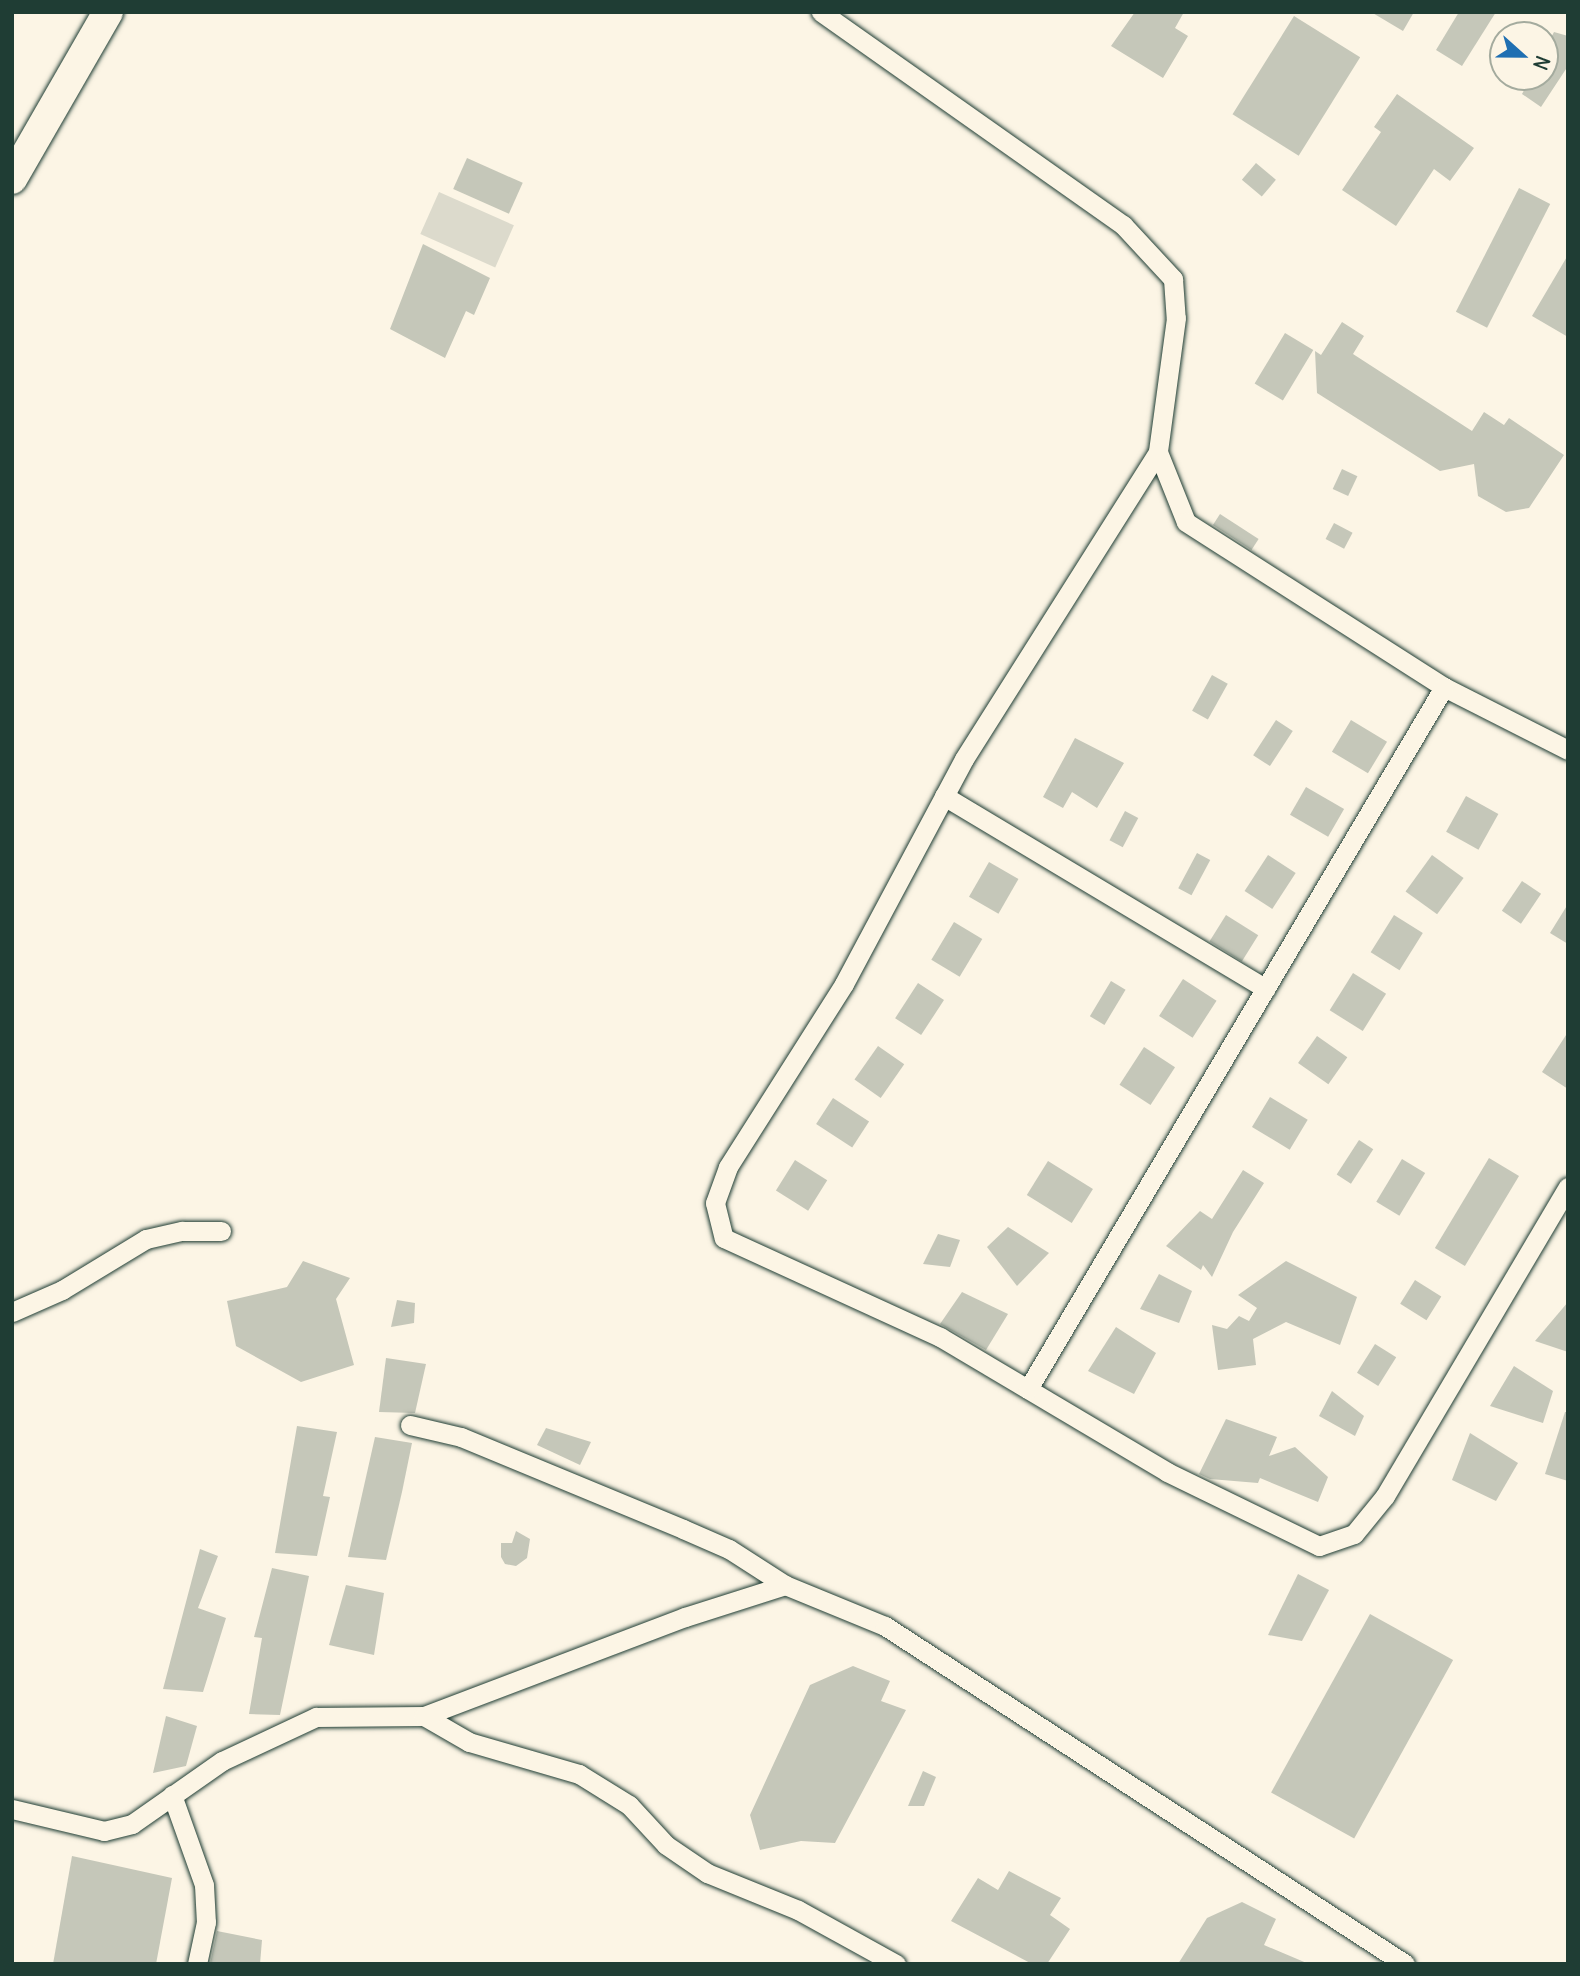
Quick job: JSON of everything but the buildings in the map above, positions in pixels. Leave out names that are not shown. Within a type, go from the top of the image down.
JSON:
[{"type":"main road","points":[[12,180],[108,12]]},
{"type":"street","points":[[821,12],[1123,225],[1173,279],[1176,318],[1158,452],[944,796],[844,984],[728,1167],[715,1203],[724,1238],[940,1337],[1167,1472],[1319,1546],[1354,1534],[1385,1496],[1568,1187]]},
{"type":"street","points":[[1158,452],[1186,522],[1444,687],[1568,750]]},
{"type":"street","points":[[1028,1389],[1444,687]]},
{"type":"street","points":[[944,796],[1266,989]]},
{"type":"street","points":[[12,1312],[62,1290],[146,1239],[182,1231],[221,1231]]},
{"type":"street","points":[[410,1425],[461,1437],[683,1529],[729,1549],[785,1586],[885,1626],[1394,1961]]},
{"type":"street","points":[[12,1809],[104,1831],[132,1825],[222,1761],[316,1717],[424,1716],[685,1618],[785,1586]]},
{"type":"street","points":[[424,1716],[468,1742],[579,1774],[629,1805],[666,1845],[706,1873],[798,1910],[896,1964]]},
{"type":"street","points":[[172,1795],[204,1885],[206,1922],[197,1964]]},
{"type":"shaded area","points":[[439,192],[514,225],[495,267],[420,234]]}]
